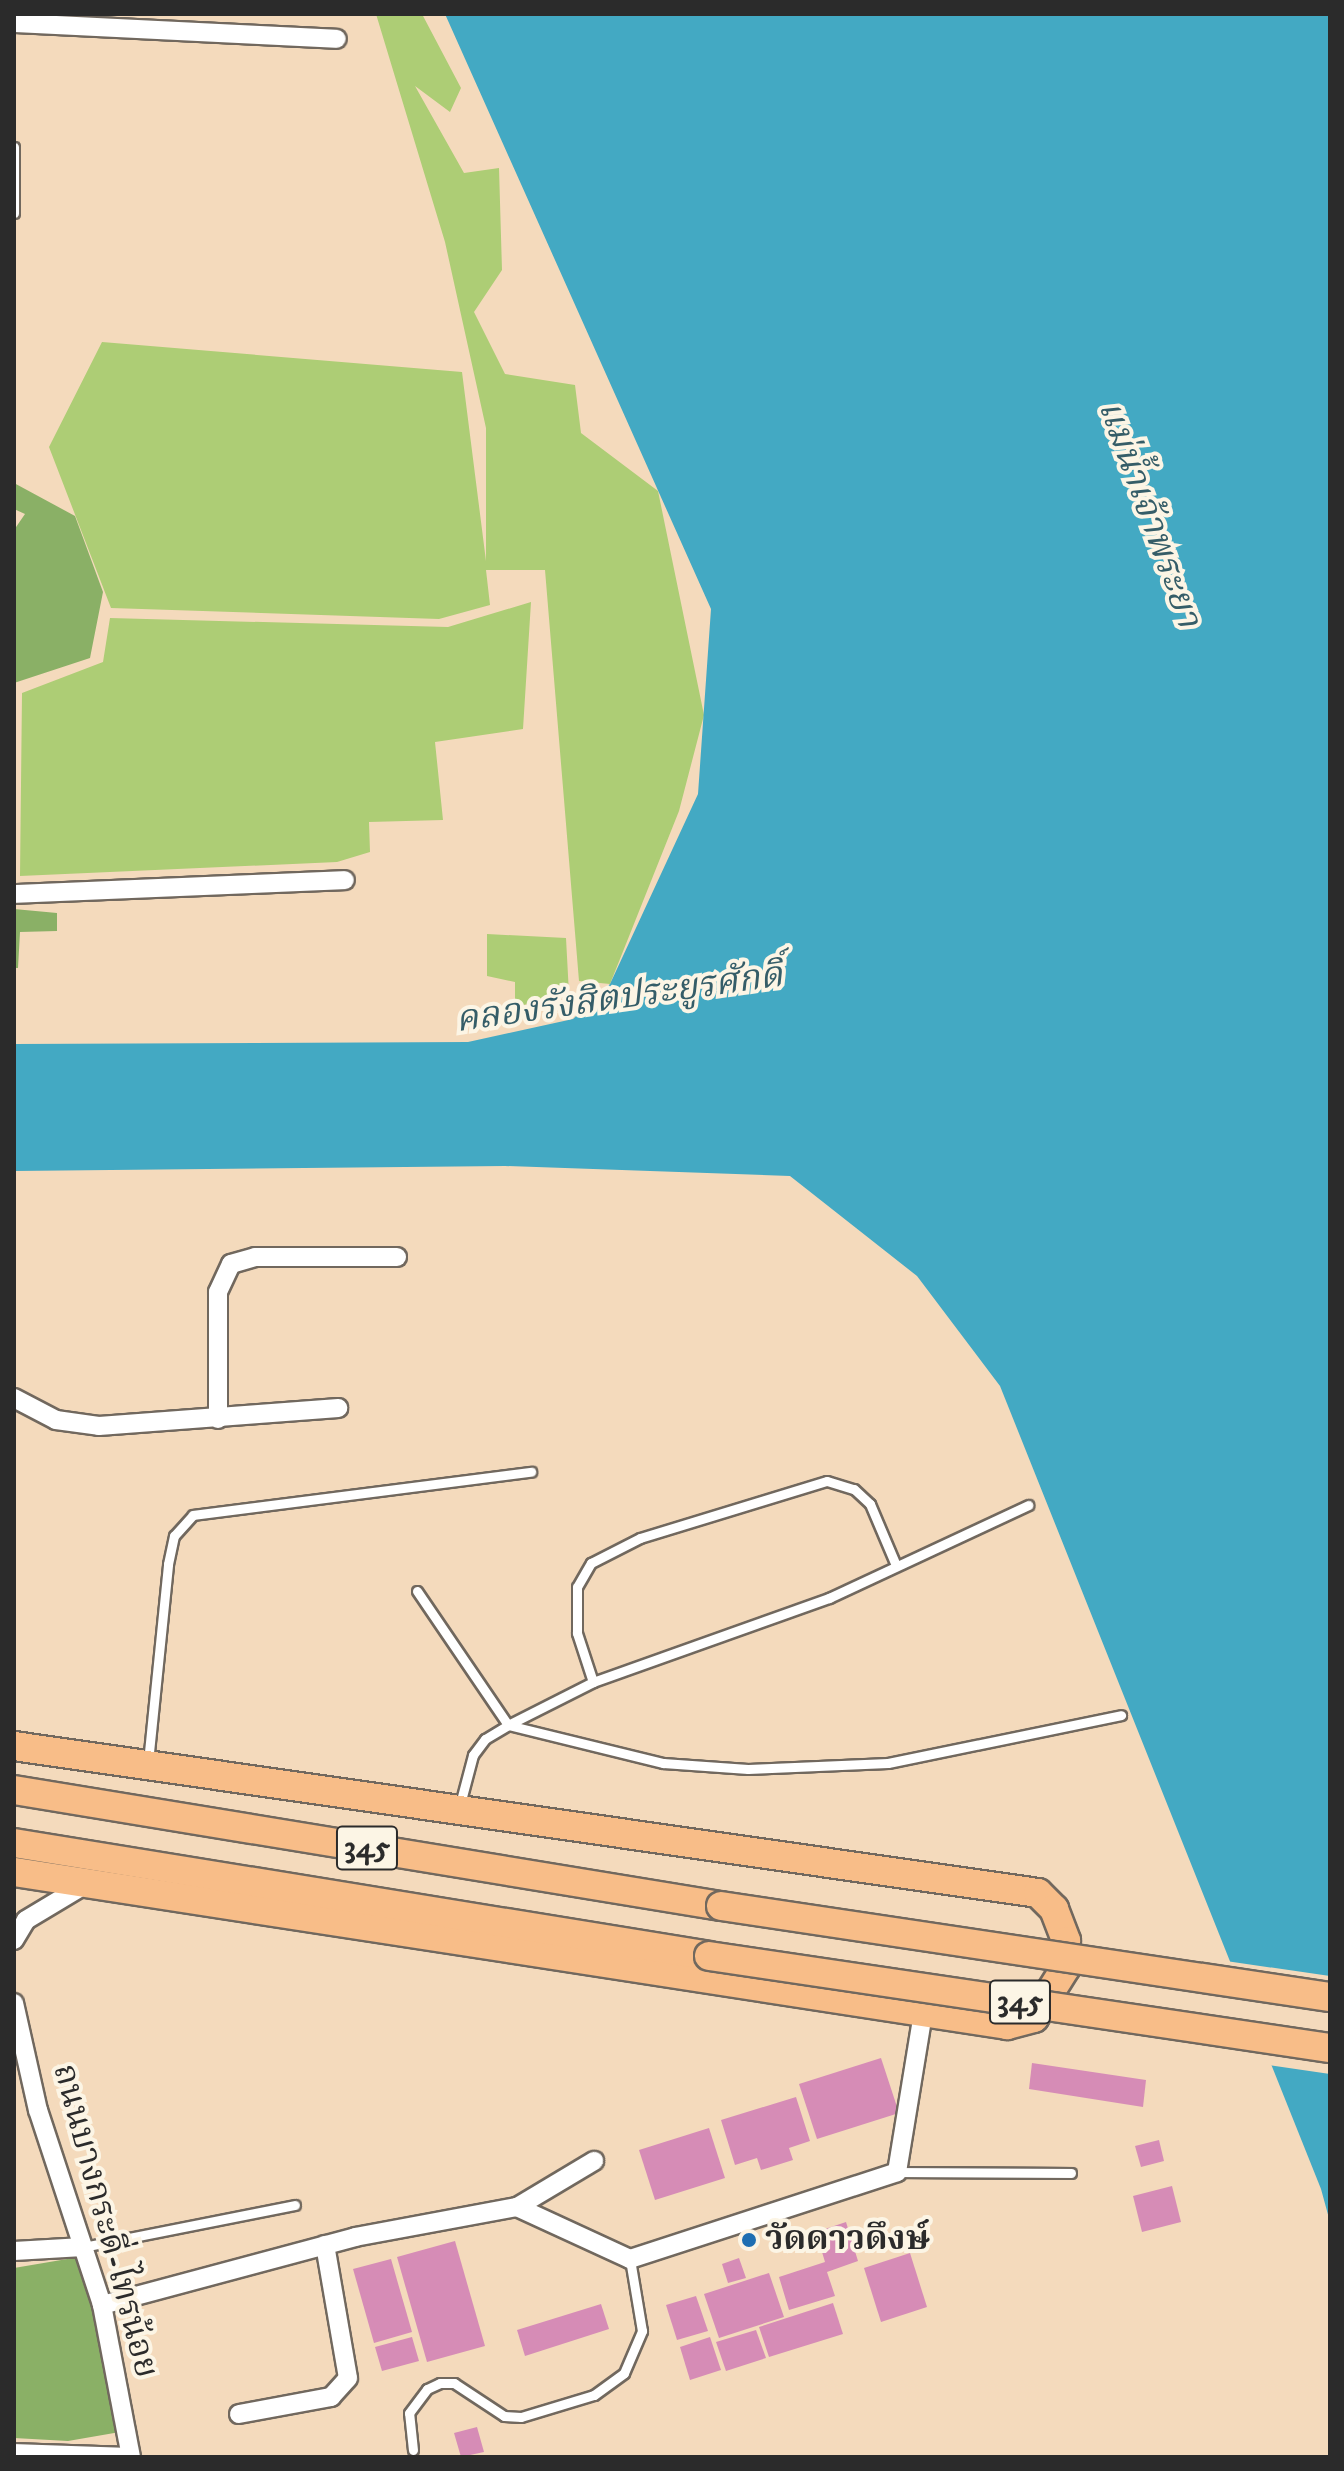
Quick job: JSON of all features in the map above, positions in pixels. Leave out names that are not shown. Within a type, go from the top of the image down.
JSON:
[{"type":"main road","points":[[14,1746],[1038,1893],[1054,1909],[1066,1941],[1066,1967],[1034,2018],[1007,2025],[14,1872]]},
{"type":"main road","name":"345","points":[[14,1790],[721,1906],[1330,1997]]},
{"type":"main road","name":"345","points":[[14,1843],[709,1956],[1330,2048]]},
{"type":"street","points":[[14,23],[337,39]]},
{"type":"street","points":[[14,894],[345,880]]},
{"type":"street","points":[[218,1419],[218,1292],[231,1264],[255,1257],[397,1257]]},
{"type":"street","points":[[14,1398],[56,1420],[99,1426],[338,1408]]},
{"type":"street","points":[[14,1940],[26,1920],[86,1884]]},
{"type":"street","name":"ถนนบางกระดี่-ไทรน้อย","points":[[14,2003],[38,2110],[102,2305],[130,2457]]},
{"type":"street","points":[[517,2207],[630,2259],[897,2172],[923,2013]]},
{"type":"street","points":[[102,2305],[325,2245],[517,2207],[594,2161]]},
{"type":"street","points":[[239,2414],[331,2397],[348,2378],[325,2245]]},
{"type":"street","points":[[14,2251],[83,2247]]},
{"type":"street","points":[[14,2453],[130,2457]]},
{"type":"lane","points":[[14,147],[14,213]]},
{"type":"lane","points":[[147,1765],[168,1564],[174,1536],[193,1515],[531,1472]]},
{"type":"lane","points":[[593,1682],[577,1633],[577,1587],[591,1563],[640,1538],[827,1481],[854,1489],[870,1504],[895,1563]]},
{"type":"lane","points":[[458,1811],[473,1755],[485,1739],[508,1725],[593,1682],[829,1598],[895,1563],[1028,1505]]},
{"type":"lane","points":[[417,1591],[508,1725],[663,1763],[748,1769],[888,1763],[1121,1715]]},
{"type":"lane","points":[[897,2172],[1071,2173]]},
{"type":"lane","points":[[83,2247],[295,2205]]},
{"type":"lane","points":[[413,2450],[409,2413],[427,2389],[440,2383],[454,2383],[504,2416],[521,2417],[594,2395],[624,2373],[642,2331],[630,2259]]},
{"type":"green space","points":[[376,14],[422,14],[461,88],[450,112],[415,86],[464,173],[499,168],[502,270],[474,312],[505,374],[575,385],[581,433],[658,491],[704,715],[679,811],[610,984],[579,981],[545,570],[486,570],[490,605],[439,619],[111,608],[49,447],[102,342],[462,372],[486,561],[486,428],[445,242]]},
{"type":"green space","points":[[14,483],[75,516],[103,592],[90,658],[14,683],[14,530],[25,514],[14,509]]},
{"type":"green space","points":[[531,602],[523,729],[435,742],[443,820],[369,822],[370,852],[337,862],[20,876],[22,693],[103,662],[110,618],[448,627]]},
{"type":"green space","points":[[14,909],[57,913],[57,931],[20,932],[18,968],[14,968]]},
{"type":"green space","points":[[487,934],[566,938],[569,994],[515,1007],[515,982],[487,976]]},
{"type":"green space","points":[[79,2257],[102,2311],[120,2432],[68,2441],[14,2438],[14,2268]]},
{"type":"water","points":[[445,14],[1330,14],[1330,2222],[1321,2189],[1000,1386],[917,1276],[790,1176],[505,1166],[14,1171],[14,1044],[468,1042],[573,1019],[610,984],[698,794],[711,609]]},
{"type":"pier","points":[[1226,1961],[1330,1976],[1330,2074],[1268,2065]]},
{"type":"building","points":[[881,2058],[899,2113],[817,2139],[799,2084]]},
{"type":"building","points":[[1032,2063],[1146,2080],[1143,2107],[1029,2089]]},
{"type":"building","points":[[796,2097],[810,2141],[789,2148],[793,2160],[761,2170],[757,2158],[735,2165],[721,2120]]},
{"type":"building","points":[[709,2128],[725,2178],[655,2200],[639,2150]]},
{"type":"building","points":[[1159,2140],[1164,2161],[1141,2167],[1135,2146]]},
{"type":"building","points":[[1172,2186],[1181,2222],[1142,2232],[1133,2196]]},
{"type":"building","points":[[846,2222],[858,2261],[827,2272],[835,2296],[789,2310],[779,2277],[825,2262],[816,2232]]},
{"type":"building","points":[[455,2241],[485,2346],[427,2362],[397,2257]]},
{"type":"building","points":[[910,2253],[927,2307],[881,2322],[864,2268]]},
{"type":"building","points":[[739,2258],[746,2278],[728,2283],[722,2264]]},
{"type":"building","points":[[391,2259],[412,2332],[374,2343],[353,2269]]},
{"type":"building","points":[[769,2273],[784,2317],[719,2338],[704,2294]]},
{"type":"building","points":[[696,2296],[708,2331],[677,2340],[666,2305]]},
{"type":"building","points":[[833,2303],[843,2334],[769,2357],[759,2327]]},
{"type":"building","points":[[601,2304],[609,2329],[525,2356],[517,2330]]},
{"type":"building","points":[[756,2330],[766,2358],[726,2371],[716,2342]]},
{"type":"building","points":[[412,2337],[419,2361],[382,2371],[375,2347]]},
{"type":"building","points":[[710,2337],[721,2370],[690,2380],[680,2347]]},
{"type":"building","points":[[477,2427],[484,2452],[461,2457],[454,2433]]},
{"type":"place","name":"วัดดาวดึงษ์","points":[[749,2240]]},
{"type":"water label","name":"แม่น้ำเจ้าพระยา","points":[[1149,514]]},
{"type":"water label","name":"คลองรังสิตประยูรศักดิ์","points":[[619,998]]}]
